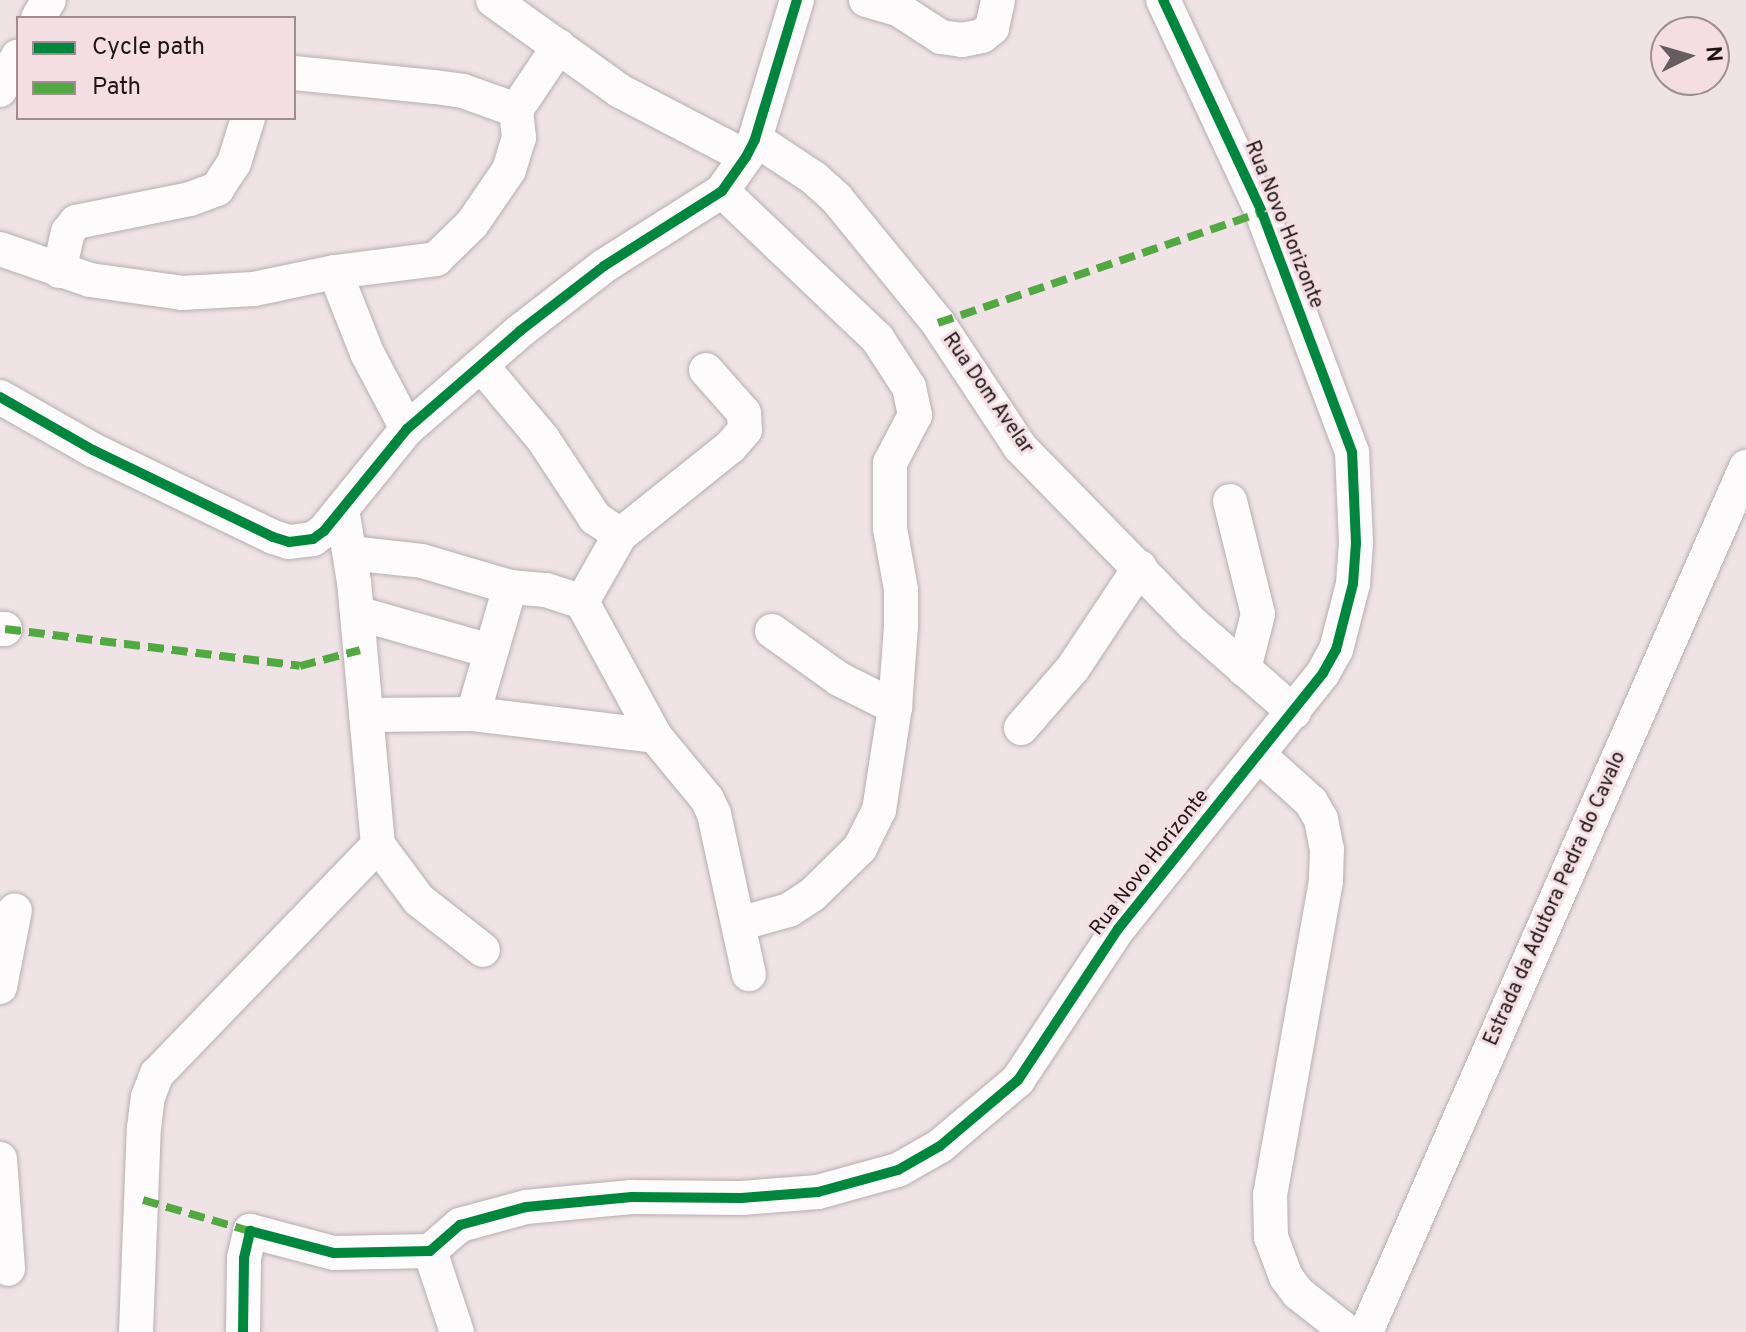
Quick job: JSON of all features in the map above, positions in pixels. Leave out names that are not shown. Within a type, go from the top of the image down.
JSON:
[{"type":"street","name":"Rua Dom Avelar","points":[[493,0],[620,91],[814,178],[837,199],[938,323],[1020,447],[1193,624],[1294,712]]},
{"type":"street","points":[[0,397],[130,469],[281,540],[303,542],[313,539],[342,509],[407,429],[481,365],[592,274],[722,191],[750,148],[797,0]]},
{"type":"street","points":[[866,0],[898,9],[941,37],[962,40],[982,36],[992,28],[998,0]]},
{"type":"street","name":"Rua Novo Horizonte","points":[[430,1251],[460,1225],[526,1207],[632,1197],[741,1198],[818,1192],[873,1179],[929,1153],[960,1132],[1018,1080],[1123,923],[1294,712],[1329,661],[1346,616],[1356,543],[1352,452],[1262,212],[1163,0]]},
{"type":"street","points":[[0,249],[59,271],[115,285],[182,293],[254,289],[335,272],[418,264],[436,259],[472,224],[512,162],[519,138],[516,110],[559,46]]},
{"type":"street","points":[[0,90],[16,60]]},
{"type":"street","points":[[296,73],[463,91],[516,110]]},
{"type":"street","points":[[59,271],[68,232],[76,222],[165,205],[217,189],[234,163],[247,120]]},
{"type":"street","points":[[722,191],[867,326],[896,363],[915,403],[913,425],[895,448],[888,479],[890,528],[901,590],[895,707],[879,810],[860,848],[801,903],[769,918],[739,924]]},
{"type":"street","points":[[335,272],[367,353],[407,429]]},
{"type":"street","points":[[481,365],[543,439],[595,518],[620,535]]},
{"type":"street","points":[[582,602],[620,535],[730,447],[745,430],[744,413],[706,370]]},
{"type":"street","name":"Estrada da Adutora Pedra do Cavalo","points":[[1366,1332],[1746,467]]},
{"type":"street","points":[[1230,501],[1258,614],[1244,669]]},
{"type":"street","points":[[342,509],[357,613],[378,845],[419,900],[483,950]]},
{"type":"street","points":[[350,553],[422,561],[510,587],[546,590],[582,602],[655,736],[707,799],[714,814],[749,974]]},
{"type":"street","points":[[1021,728],[1073,668],[1140,567]]},
{"type":"street","points":[[473,714],[510,587]]},
{"type":"street","points":[[357,613],[490,651]]},
{"type":"street","points":[[772,631],[839,679],[895,707]]},
{"type":"street","points":[[366,715],[473,714],[655,736]]},
{"type":"street","points":[[1259,755],[1311,802],[1321,819],[1327,849],[1324,894],[1270,1194],[1271,1237],[1286,1277],[1298,1293],[1348,1332]]},
{"type":"street","points":[[136,1332],[143,1242],[144,1128],[148,1097],[157,1074],[378,845]]},
{"type":"street","points":[[0,987],[15,910]]},
{"type":"street","points":[[0,1159],[8,1269]]},
{"type":"street","points":[[243,1332],[244,1258],[250,1231],[334,1253],[430,1251],[457,1332]]},
{"type":"marked path","points":[[938,323],[1262,212]]},
{"type":"marked path","points":[[5,629],[300,666],[360,650]]},
{"type":"marked path","points":[[143,1200],[250,1231]]},
{"type":"cycle path","points":[[0,397],[93,450],[273,537],[289,542],[313,539],[324,531],[407,429],[520,331],[604,266],[722,191],[755,139],[797,0]]},
{"type":"cycle path","points":[[243,1332],[244,1258],[250,1231],[334,1253],[430,1251],[460,1225],[526,1207],[632,1197],[741,1198],[818,1192],[898,1170],[940,1146],[1018,1080],[1118,929],[1323,673],[1336,650],[1353,584],[1356,543],[1352,452],[1262,212],[1163,0]]}]
